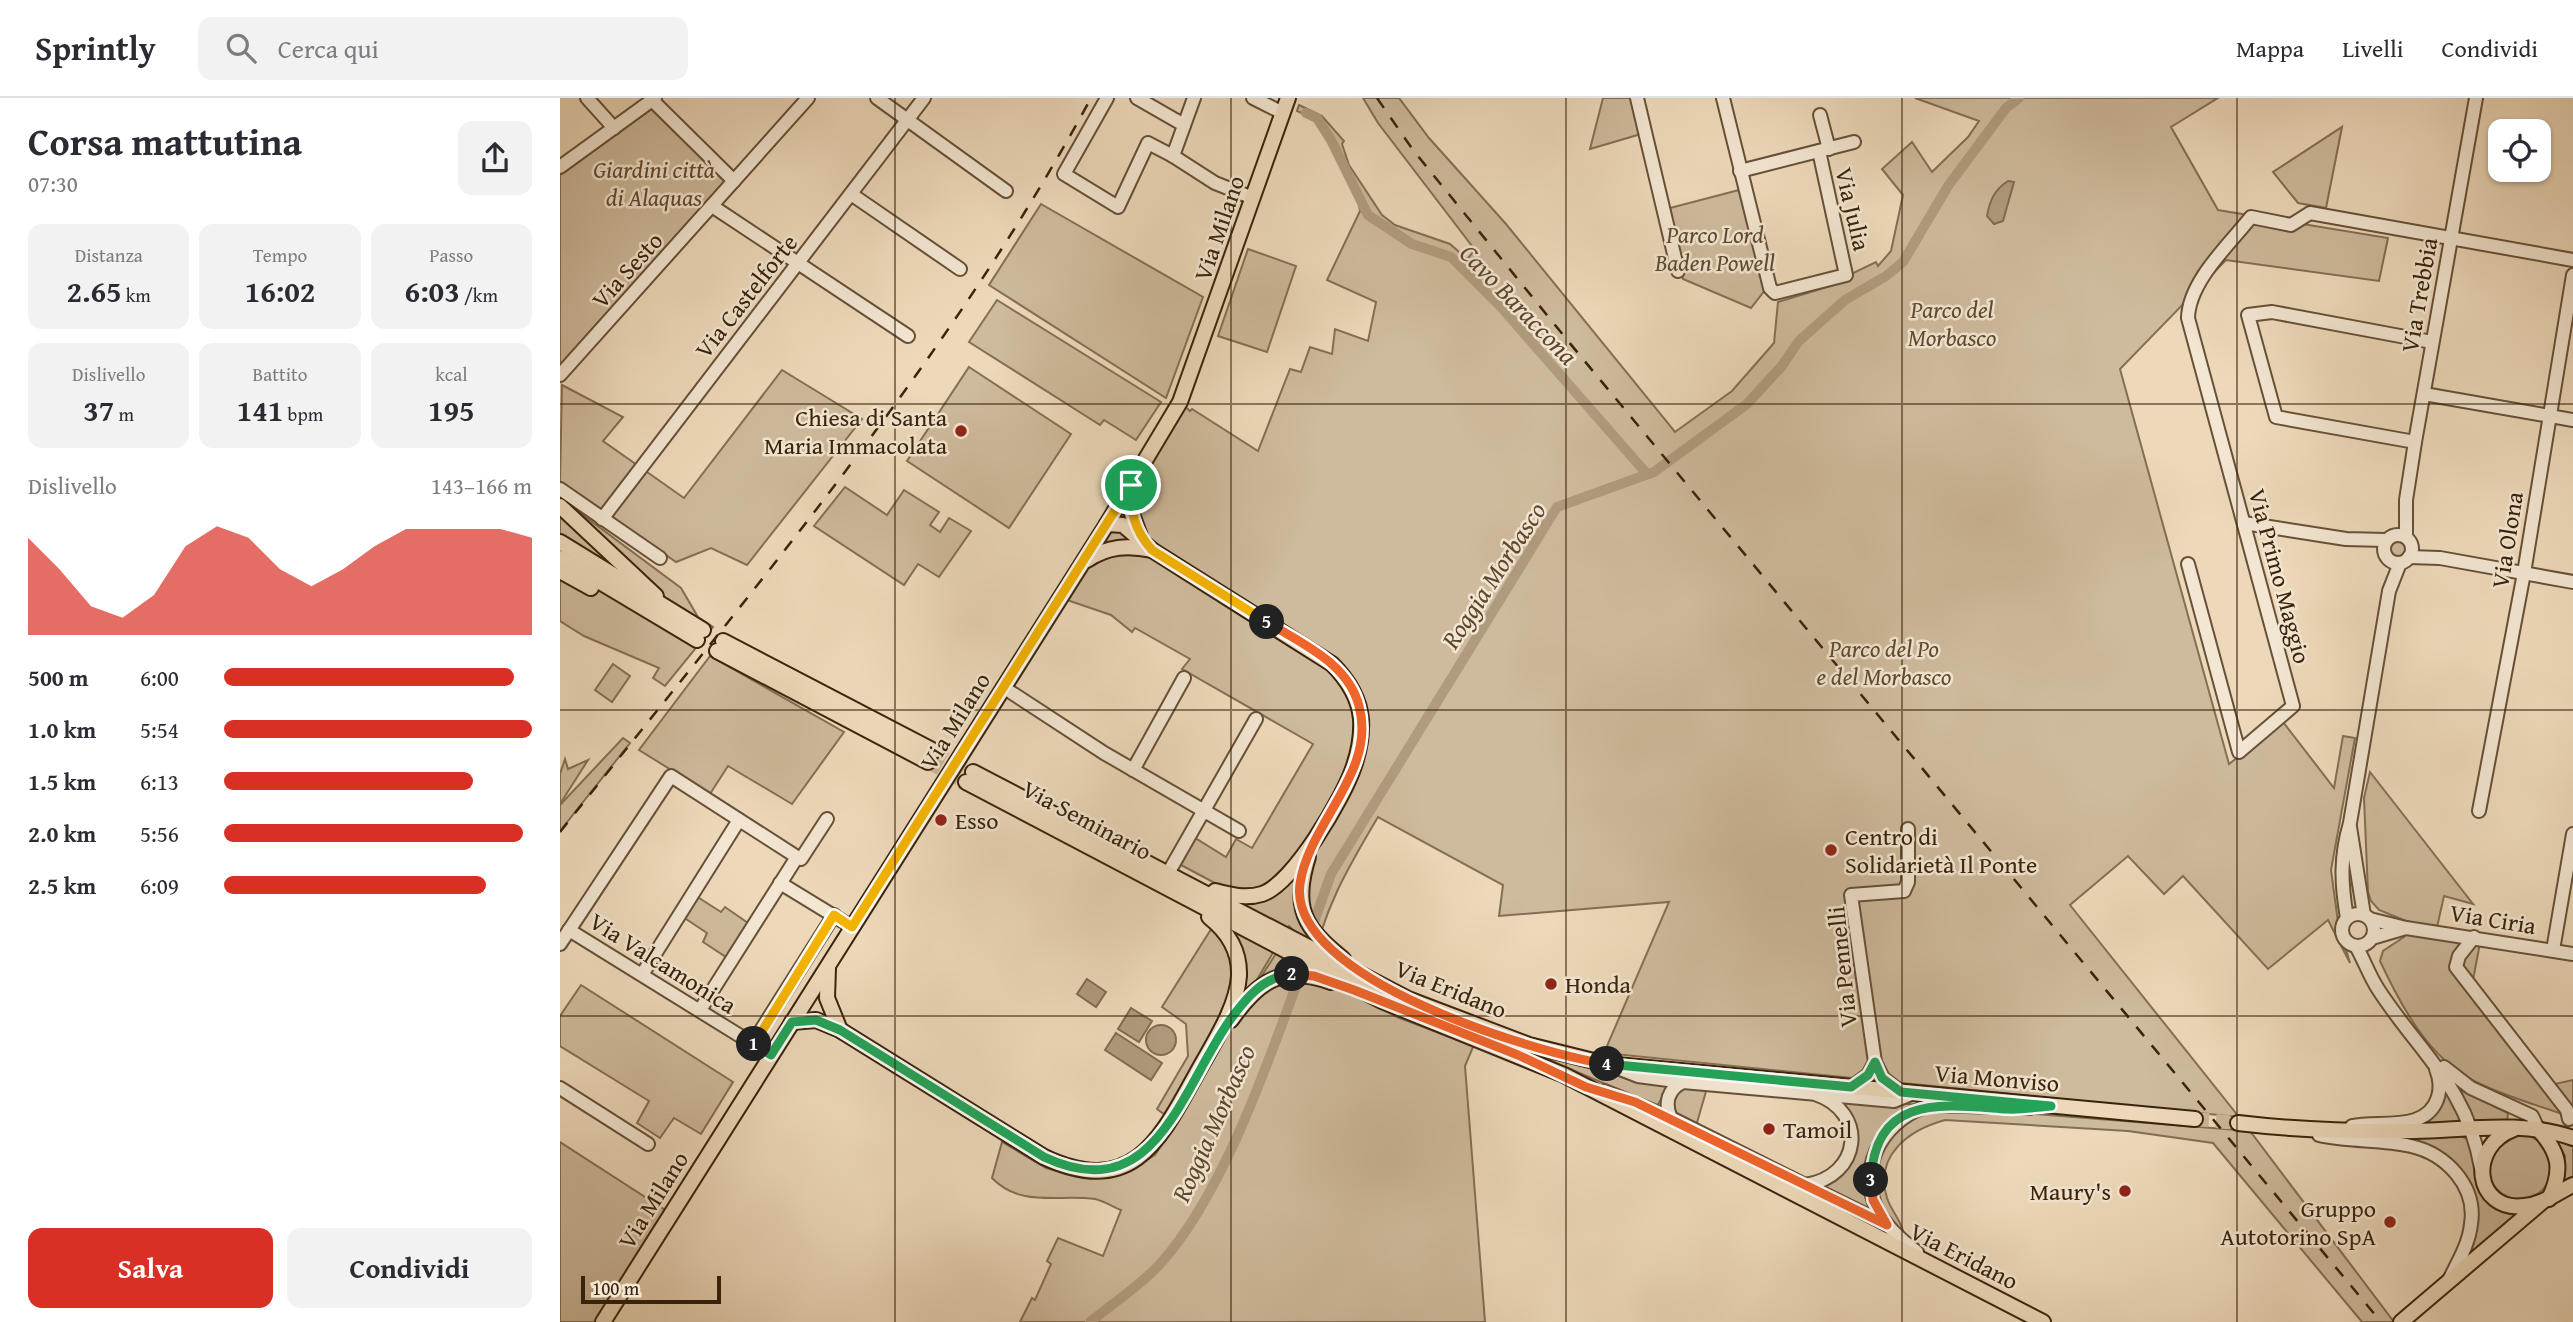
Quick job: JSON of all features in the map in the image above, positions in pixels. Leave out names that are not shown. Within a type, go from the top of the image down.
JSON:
[{"type":"main road","name":"Via Milano","points":[[603,1322],[1107,524],[1180,402],[1288,98]]},
{"type":"main road","points":[[1131,485],[1137,542]]},
{"type":"main road","points":[[560,506],[700,635],[560,571]]},
{"type":"main road","points":[[1107,524],[1123,525],[1137,542],[1332,664],[1353,692],[1359,706],[1361,743],[1353,770],[1311,846],[1288,877],[1276,888],[1262,894],[1236,896],[1189,892]]},
{"type":"main road","points":[[560,542],[675,614]]},
{"type":"main road","points":[[1081,565],[1109,548],[1137,542]]},
{"type":"main road","points":[[560,558],[650,614]]},
{"type":"main road","points":[[720,646],[931,757]]},
{"type":"main road","name":"Via Seminario","points":[[969,777],[1189,892]]},
{"type":"main road","points":[[1311,846],[1300,886],[1307,925],[1316,937],[1369,980]]},
{"type":"main road","points":[[792,1022],[816,1020],[840,1030],[1044,1157],[1070,1169],[1094,1171],[1118,1168],[1135,1159],[1162,1136],[1210,1049],[1234,997],[1238,967],[1225,932],[1189,892]]},
{"type":"main road","name":"Via Eridano","points":[[1189,892],[1431,1009],[1529,1045],[1586,1060]]},
{"type":"main road","name":"Via Eridano","points":[[1189,892],[1382,1002],[1518,1055],[1586,1087],[2043,1322]]},
{"type":"main road","points":[[829,964],[827,986],[830,1011],[840,1030]]},
{"type":"main road","points":[[1210,1049],[1253,992],[1281,975],[1314,976],[1382,1002]]},
{"type":"main road","points":[[804,1003],[820,1004],[830,1011]]},
{"type":"main road","points":[[804,1003],[816,1020]]},
{"type":"main road","name":"Via Monviso","points":[[1586,1060],[2195,1119]]},
{"type":"main road","points":[[2238,1123],[2325,1132],[2518,1127],[2573,1138]]},
{"type":"main road","points":[[2518,1127],[2493,1142],[2484,1155],[2481,1168],[2488,1191],[2504,1203],[2524,1206],[2545,1201],[2558,1176],[2559,1160],[2552,1145],[2538,1129]]},
{"type":"main road","points":[[2401,1322],[2545,1201],[2573,1185]]},
{"type":"street","points":[[587,98],[614,128]]},
{"type":"street","name":"Via Sesto","points":[[560,375],[808,98]]},
{"type":"street","points":[[877,98],[1006,191]]},
{"type":"street","name":"Via Castelforte","points":[[602,519],[923,98]]},
{"type":"street","points":[[1107,98],[1064,174],[1118,207],[1147,144],[1173,156],[1215,183],[1253,198]]},
{"type":"street","points":[[1138,98],[1184,125]]},
{"type":"street","points":[[1173,156],[1194,98]]},
{"type":"street","points":[[1253,98],[1283,113]]},
{"type":"street","points":[[1637,98],[1678,271]]},
{"type":"street","points":[[1723,98],[1740,171],[1854,142]]},
{"type":"street","points":[[560,167],[653,99],[734,181]]},
{"type":"street","name":"Via Trebbia","points":[[2389,591],[2407,551],[2406,500],[2477,99]]},
{"type":"street","name":"Via Julia","points":[[1740,171],[1770,288],[1775,293],[1846,275],[1820,115]]},
{"type":"street","points":[[851,194],[960,269]]},
{"type":"street","points":[[712,206],[908,336]]},
{"type":"street","name":"Via Primo Maggio","points":[[2188,564],[2239,752],[2293,706],[2188,318],[2188,302],[2251,217],[2291,225],[2310,213],[2451,238]]},
{"type":"street","points":[[2451,238],[2573,260]]},
{"type":"street","name":"Via Olona","points":[[2479,811],[2524,573],[2573,275]]},
{"type":"street","points":[[2415,442],[2276,417],[2248,316],[2272,312],[2432,342]]},
{"type":"street","points":[[2424,394],[2573,420]]},
{"type":"street","points":[[560,489],[660,558]]},
{"type":"street","name":"Via Trebbia","points":[[2364,943],[2344,937],[2342,927],[2347,918],[2341,867],[2389,591],[2386,546],[2406,500]]},
{"type":"street","points":[[2244,523],[2386,546],[2573,582]]},
{"type":"street","points":[[2386,546],[2407,551]]},
{"type":"street","points":[[1133,770],[1184,678]]},
{"type":"street","points":[[1003,687],[1133,770],[1239,831]]},
{"type":"street","points":[[1171,868],[1256,719]]},
{"type":"street","points":[[560,944],[671,776],[801,859],[827,819]]},
{"type":"street","points":[[643,973],[739,820]]},
{"type":"street","name":"Via Trebbia","points":[[2350,823],[2367,917],[2374,928],[2364,943],[2365,963],[2379,991],[2461,1101],[2472,1130],[2481,1168]]},
{"type":"street","name":"Via Pennelli","points":[[1875,1062],[1851,895],[1904,891],[1908,882],[1908,829]]},
{"type":"street","points":[[2553,950],[2573,834]]},
{"type":"street","points":[[700,1010],[797,856]]},
{"type":"street","points":[[780,883],[852,927]]},
{"type":"street","points":[[2347,918],[2355,914],[2367,917]]},
{"type":"street","points":[[752,1043],[834,915]]},
{"type":"street","name":"Via Ciria","points":[[2367,917],[2406,928],[2573,954]]},
{"type":"street","name":"Via Ciria","points":[[2364,943],[2406,928]]},
{"type":"street","name":"Via Valcamonica","points":[[569,930],[643,973],[771,1055]]},
{"type":"street","points":[[2474,937],[2459,956],[2456,967],[2567,1110],[2569,1119]]},
{"type":"street","points":[[2430,1057],[2471,1088],[2532,1116],[2538,1129]]},
{"type":"street","name":"Via Trebbia","points":[[2325,1132],[2357,1125],[2400,1123],[2419,1119],[2428,1112],[2439,1094],[2440,1082],[2430,1057]]},
{"type":"street","points":[[1851,1087],[1868,1075],[1875,1062]]},
{"type":"street","points":[[1875,1062],[1882,1078],[1908,1093]]},
{"type":"street","points":[[1606,1064],[1638,1076],[1683,1082],[1894,1101],[1908,1093]]},
{"type":"street","points":[[1671,1118],[1668,1098],[1683,1082]]},
{"type":"street","points":[[1586,1087],[1612,1093],[1671,1118],[1887,1225]]},
{"type":"street","points":[[560,1088],[648,1144]]},
{"type":"street","points":[[1805,1185],[1819,1183],[1836,1173],[1851,1144],[1850,1123],[1840,1107],[1831,1099],[1815,1094]]},
{"type":"street","points":[[1944,1271],[1908,1246],[1887,1225],[1873,1200],[1870,1178],[1876,1151],[1893,1124],[1920,1108],[1932,1105],[2011,1109],[2051,1106]]},
{"type":"street","points":[[2297,1130],[2323,1136],[2408,1145],[2432,1154],[2448,1164],[2467,1191],[2472,1215],[2468,1240],[2449,1280]]},
{"type":"green space","name":"Parco del Po e del Morbasco","points":[[1363,98],[1399,98],[1429,138],[1506,224],[1675,432],[1732,391],[1774,343],[1778,302],[1847,281],[1851,274],[1876,262],[1878,266],[1891,251],[1903,195],[1882,169],[1912,142],[1932,172],[1968,137],[1979,121],[1915,98],[2218,98],[2171,127],[2218,210],[2388,238],[2379,281],[2226,260],[2120,369],[2229,764],[2283,722],[2334,788],[2343,736],[2355,738],[2331,870],[2338,922],[2350,963],[2328,920],[2268,969],[2183,876],[2164,894],[2128,856],[2070,905],[2239,1117],[1604,1053],[1669,902],[1499,916],[1503,885],[1378,817],[1346,873],[1329,910],[1311,972],[1397,1017],[1476,1047],[1473,1047],[1465,1066],[1485,1322],[1020,1322],[1032,1298],[1035,1300],[1051,1264],[1047,1261],[1058,1238],[1103,1256],[1121,1210],[1095,1199],[1028,1197],[1003,1187],[992,1178],[1002,1142],[1046,1168],[1095,1177],[1120,1175],[1155,1155],[1176,1123],[1157,1109],[1188,1056],[1186,1024],[1162,1007],[1213,926],[1230,891],[1181,865],[1195,838],[1226,857],[1236,839],[1252,848],[1313,744],[1182,669],[1190,659],[1135,628],[1132,632],[1111,615],[1061,598],[1180,402],[1190,411],[1192,409],[1258,451],[1290,369],[1301,372],[1310,347],[1332,354],[1335,329],[1368,341],[1376,302],[1327,280],[1360,211],[1358,198],[1317,120],[1297,111],[1299,105],[1322,116],[1344,141],[1342,144],[1349,165],[1382,215],[1395,225],[1450,244],[1467,259],[1475,250],[1378,123]],"holes":[[[1289,926],[1292,929],[1244,1003],[1243,1003]]]},
{"type":"green space","points":[[1603,98],[1631,98],[1641,134],[1590,149]]},
{"type":"green space","name":"Giardini città di Alaquas","points":[[652,101],[732,181],[560,370],[560,167]]},
{"type":"green space","points":[[2342,127],[2326,208],[2298,203],[2273,172]]},
{"type":"green space","name":"Parco Lord Baden Powell","points":[[1739,190],[1765,290],[1751,308],[1683,279],[1670,208]]},
{"type":"green space","points":[[1041,204],[1203,297],[1166,398],[989,285]]},
{"type":"green space","points":[[1248,249],[1296,266],[1267,352],[1218,336]]},
{"type":"green space","points":[[997,300],[1161,402],[1136,440],[1104,420],[1100,425],[969,342]]},
{"type":"green space","points":[[969,367],[1071,434],[1009,528],[907,461]]},
{"type":"green space","points":[[782,370],[862,419],[747,565],[711,548],[676,562],[560,481],[562,385],[623,417],[603,441],[684,498]]},
{"type":"green space","points":[[845,487],[887,515],[904,490],[939,512],[930,525],[940,532],[949,518],[971,531],[939,577],[918,564],[904,585],[814,526]]},
{"type":"green space","points":[[560,498],[681,588],[698,617],[713,627],[665,686],[653,678],[659,668],[584,636],[560,621]]},
{"type":"green space","points":[[2398,539],[2405,542],[2408,549],[2405,556],[2398,559],[2391,556],[2388,549],[2391,542]]},
{"type":"green space","points":[[710,656],[844,732],[792,804],[728,766],[710,794],[639,750]]},
{"type":"green space","points":[[613,664],[630,676],[612,702],[595,690]]},
{"type":"green space","points":[[623,738],[630,743],[560,831],[560,805]]},
{"type":"green space","points":[[565,759],[568,769],[588,760],[560,804],[560,774]]},
{"type":"green space","points":[[2370,772],[2473,904],[2444,896],[2435,936],[2480,943],[2473,980],[2555,1084],[2573,1080],[2573,1118],[2499,1092],[2459,1072],[2444,1060],[2418,1030],[2397,996],[2380,961],[2383,951],[2404,937],[2406,921],[2379,910],[2371,901],[2368,892],[2364,798]]},
{"type":"green space","points":[[696,896],[721,912],[725,907],[748,923],[726,957],[703,942],[707,933],[683,917]]},
{"type":"green space","points":[[581,985],[733,1082],[701,1134],[674,1118],[660,1138],[637,1123],[649,1101],[560,1046],[560,1016]]},
{"type":"green space","points":[[1523,1049],[1598,1068],[1630,1080],[1667,1084],[1668,1088],[1657,1106]]},
{"type":"green space","points":[[1682,1087],[1707,1088],[1696,1126],[1675,1112],[1672,1097]]},
{"type":"green space","points":[[2460,1090],[2508,1113],[2507,1122],[2474,1126],[2457,1091]]},
{"type":"green space","points":[[2447,1092],[2462,1123],[2423,1127],[2434,1116]]},
{"type":"green space","points":[[1832,1098],[2250,1131],[2394,1322],[2362,1322],[2213,1143],[2128,1131],[1945,1120],[1932,1124],[1907,1138],[1890,1157],[1886,1169],[1884,1183],[1887,1198],[1902,1226],[1905,1238],[1817,1189],[1843,1172],[1855,1147],[1856,1134],[1852,1120],[1845,1108]]},
{"type":"green space","points":[[2459,1135],[2469,1140],[2477,1178],[2487,1196],[2506,1210],[2521,1214],[2464,1260],[2471,1243],[2461,1173],[2387,1138]]},
{"type":"green space","points":[[2514,1135],[2526,1135],[2543,1144],[2550,1155],[2550,1179],[2543,1190],[2526,1199],[2514,1199],[2502,1194],[2493,1185],[2488,1173],[2488,1161],[2493,1149],[2502,1140]]},
{"type":"green space","points":[[2556,1139],[2573,1146],[2573,1177],[2564,1182],[2565,1156]]},
{"type":"green space","points":[[560,1142],[673,1215],[606,1322],[560,1322]]},
{"type":"shaded area","points":[[2008,181],[2014,182],[2003,221],[1994,224],[1987,216],[1990,205],[1996,192]]},
{"type":"shaded area","points":[[1087,979],[1106,992],[1096,1007],[1077,994]]},
{"type":"shaded area","points":[[1131,1008],[1152,1021],[1139,1042],[1118,1029]]},
{"type":"shaded area","points":[[1161,1025],[1172,1029],[1176,1040],[1172,1051],[1161,1055],[1150,1051],[1146,1040],[1150,1029]]},
{"type":"shaded area","points":[[1116,1033],[1162,1063],[1151,1080],[1105,1050]]},
{"type":"waterway","name":"Roggia Morbasco","points":[[1315,919],[1331,874],[1557,507],[1654,472],[1747,404],[1781,367],[1799,341],[1845,300],[1886,276],[1903,262],[1948,186],[2006,108],[2019,98]]},
{"type":"waterway","name":"Cavo Baraccona","points":[[1306,113],[1317,118],[1331,140],[1368,215],[1412,244],[1451,257],[1501,307],[1647,474]]},
{"type":"waterway","name":"Roggia Morbasco","points":[[1090,1322],[1160,1264],[1203,1204],[1239,1132],[1296,986]]},
{"type":"tunnel","points":[[934,751],[973,772]]},
{"type":"tunnel","points":[[928,762],[966,782]]},
{"type":"tunnel","points":[[2195,1119],[2238,1123]]},
{"type":"railway","points":[[560,832],[772,566],[909,385],[974,292],[1035,196],[1091,98]]},
{"type":"railway","points":[[1377,98],[1413,150],[1568,341],[2381,1322]]},
{"type":"place","name":"Chiesa di Santa Maria Immacolata","points":[[961,431]]},
{"type":"place","name":"Esso","points":[[941,820]]},
{"type":"place","name":"Centro di Solidarietà Il Ponte","points":[[1831,850]]},
{"type":"place","name":"Honda","points":[[1551,984]]},
{"type":"place","name":"Tamoil","points":[[1769,1129]]},
{"type":"place","name":"Maury's","points":[[2125,1191]]},
{"type":"place","name":"Gruppo Autotorino SpA","points":[[2390,1222]]},
{"type":"route","points":[[1131,485],[1130,500],[1134,523],[1152,550],[1332,664],[1344,676],[1353,692],[1359,706],[1361,743],[1353,770],[1311,846],[1303,871],[1300,898],[1307,925],[1316,937],[1369,980],[1431,1009],[1529,1045],[1559,1055],[1606,1064],[1851,1087],[1868,1075],[1875,1062],[1882,1078],[1901,1092],[2051,1106],[2011,1109],[1932,1105],[1920,1108],[1893,1124],[1876,1151],[1870,1178],[1873,1200],[1887,1225],[1635,1102],[1586,1087],[1518,1055],[1354,990],[1303,974],[1281,975],[1267,981],[1253,992],[1210,1049],[1162,1136],[1143,1155],[1118,1168],[1094,1171],[1070,1169],[1044,1157],[840,1030],[816,1020],[792,1022],[771,1055],[752,1043],[834,915],[852,927],[1131,485]]},
{"type":"park label","name":"Parco del Morbasco","points":[[1952,323]]}]
